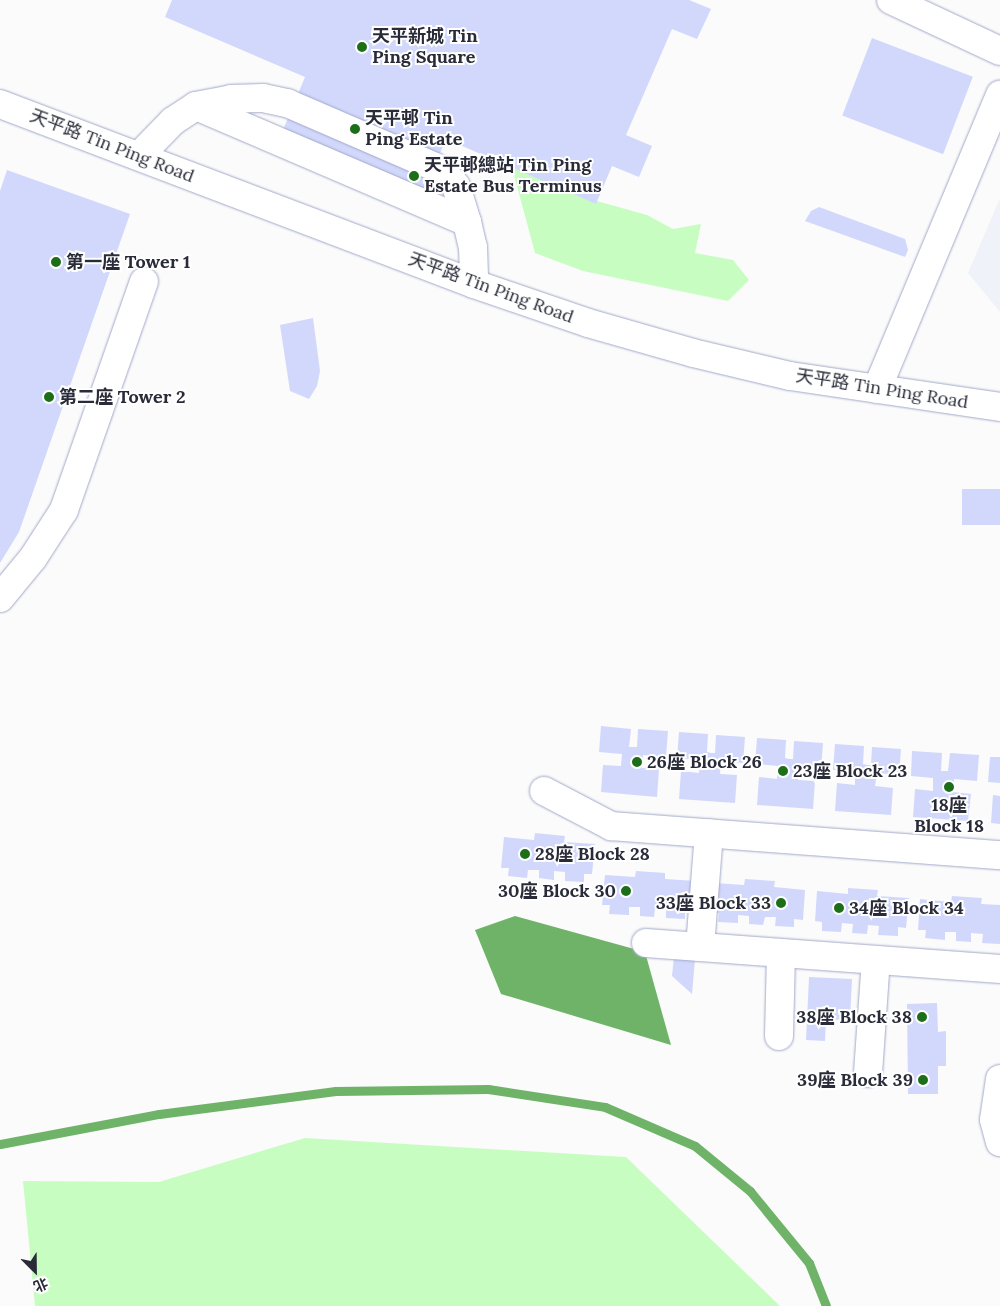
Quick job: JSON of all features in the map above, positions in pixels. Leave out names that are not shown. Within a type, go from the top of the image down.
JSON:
[{"type":"street","points":[[892,0],[1000,51]]},
{"type":"street","points":[[876,389],[1000,95]]},
{"type":"street","points":[[140,155],[173,121],[196,106],[247,98],[288,103],[435,167],[456,186],[468,222],[473,247],[474,284]]},
{"type":"street","name":"天平路 Tin Ping Road","points":[[0,104],[140,155],[474,284],[693,353],[790,376],[1000,407]]},
{"type":"street","points":[[196,106],[468,222]]},
{"type":"street","points":[[0,598],[34,558],[64,510],[144,282]]},
{"type":"street","points":[[544,791],[611,826],[1000,855]]},
{"type":"street","points":[[700,947],[709,833]]},
{"type":"street","points":[[646,943],[1000,969]]},
{"type":"street","points":[[779,1036],[781,953]]},
{"type":"street","points":[[868,1073],[876,960]]},
{"type":"street","points":[[1000,1079],[994,1120],[1000,1142]]},
{"type":"shaded area","points":[[510,160],[561,191],[647,215],[673,229],[701,224],[695,253],[733,260],[749,280],[728,301],[583,271],[535,253]]},
{"type":"shaded area","points":[[1000,198],[1000,312],[968,273]]},
{"type":"shaded area","points":[[515,916],[645,952],[671,1045],[501,994],[475,930]]},
{"type":"shaded area","points":[[305,1138],[626,1157],[780,1306],[35,1306],[23,1181],[159,1182]]},
{"type":"building","points":[[172,0],[689,0],[711,9],[697,39],[672,29],[626,135],[652,146],[639,177],[612,166],[596,204],[446,139],[424,191],[283,130],[305,77],[165,17]]},
{"type":"building","points":[[872,38],[973,77],[943,154],[842,115]]},
{"type":"building","points":[[7,170],[130,214],[19,532],[0,563],[0,191]]},
{"type":"building","points":[[819,207],[905,239],[908,250],[905,257],[805,221],[811,211]]},
{"type":"building","points":[[313,318],[320,371],[317,386],[309,399],[290,391],[280,325]]},
{"type":"building","points":[[962,489],[1000,489],[1000,525],[962,525]]},
{"type":"building","points":[[601,726],[631,729],[629,747],[637,747],[638,729],[668,731],[666,757],[643,755],[642,768],[659,769],[657,797],[601,792],[603,765],[621,766],[622,754],[599,752]]},
{"type":"building","points":[[679,732],[708,734],[707,752],[711,753],[715,753],[716,735],[745,737],[743,763],[721,761],[720,774],[737,775],[735,803],[679,799],[681,771],[699,773],[700,760],[677,758]]},
{"type":"building","points":[[757,738],[786,740],[785,758],[789,759],[793,759],[794,741],[823,743],[821,769],[799,767],[798,780],[815,781],[813,809],[757,805],[759,777],[777,779],[778,766],[755,764]]},
{"type":"building","points":[[835,744],[864,746],[863,764],[867,765],[871,765],[872,747],[901,749],[899,775],[877,773],[875,786],[893,788],[891,815],[835,811],[837,783],[855,785],[855,772],[833,770]]},
{"type":"building","points":[[912,751],[942,753],[941,771],[948,771],[950,753],[979,755],[977,781],[954,779],[953,792],[971,794],[968,821],[913,817],[915,789],[933,791],[933,778],[911,776]]},
{"type":"building","points":[[990,757],[1000,757],[1000,783],[988,782]]},
{"type":"building","points":[[993,795],[1000,796],[1000,824],[991,823]]},
{"type":"building","points":[[535,833],[565,836],[564,842],[595,844],[592,874],[584,874],[584,882],[565,881],[565,872],[554,871],[554,880],[539,878],[539,870],[528,870],[527,878],[508,876],[509,868],[501,868],[504,837],[534,840]]},
{"type":"building","points":[[636,871],[665,873],[665,879],[696,881],[694,911],[685,911],[685,919],[666,918],[666,909],[655,908],[654,917],[640,916],[640,907],[629,907],[629,915],[609,914],[610,905],[602,905],[605,875],[635,877]]},
{"type":"building","points":[[745,879],[775,881],[774,887],[805,890],[803,920],[794,919],[794,927],[775,926],[776,917],[765,917],[763,925],[749,924],[749,916],[738,915],[738,923],[718,922],[719,913],[711,913],[714,883],[744,885]]},
{"type":"building","points":[[848,888],[878,890],[877,896],[909,898],[906,928],[898,927],[898,936],[878,935],[879,926],[868,925],[867,934],[852,933],[853,924],[842,923],[841,932],[822,931],[822,922],[815,921],[817,891],[848,894]]},
{"type":"building","points":[[952,896],[982,898],[981,904],[1000,905],[1000,944],[982,943],[983,934],[971,933],[971,942],[956,941],[956,932],[945,932],[945,940],[925,938],[926,930],[918,930],[920,899],[951,902]]},
{"type":"building","points":[[674,957],[695,959],[692,994],[672,976]]},
{"type":"building","points":[[809,977],[852,979],[850,1020],[826,1019],[825,1041],[806,1040]]},
{"type":"building","points":[[937,1003],[938,1032],[946,1031],[946,1066],[938,1066],[938,1094],[908,1094],[907,1004]]},
{"type":"waterway","points":[[0,1144],[159,1114],[336,1091],[488,1089],[605,1107],[695,1146],[750,1191],[809,1263],[826,1306]]},
{"type":"place","name":"天平新城 Tin Ping Square","points":[[362,47]]},
{"type":"place","name":"天平邨 Tin Ping Estate","points":[[355,129]]},
{"type":"place","name":"天平邨總站 Tin Ping Estate Bus Terminus","points":[[414,176]]},
{"type":"place","name":"第一座 Tower 1","points":[[56,262]]},
{"type":"place","name":"第二座 Tower 2","points":[[49,397]]},
{"type":"place","name":"26座 Block 26","points":[[637,762]]},
{"type":"place","name":"23座 Block 23","points":[[783,771]]},
{"type":"place","name":"18座 Block 18","points":[[949,787]]},
{"type":"place","name":"28座 Block 28","points":[[525,854]]},
{"type":"place","name":"30座 Block 30","points":[[626,891]]},
{"type":"place","name":"33座 Block 33","points":[[781,903]]},
{"type":"place","name":"34座 Block 34","points":[[839,908]]},
{"type":"place","name":"38座 Block 38","points":[[922,1017]]},
{"type":"place","name":"39座 Block 39","points":[[923,1080]]}]
